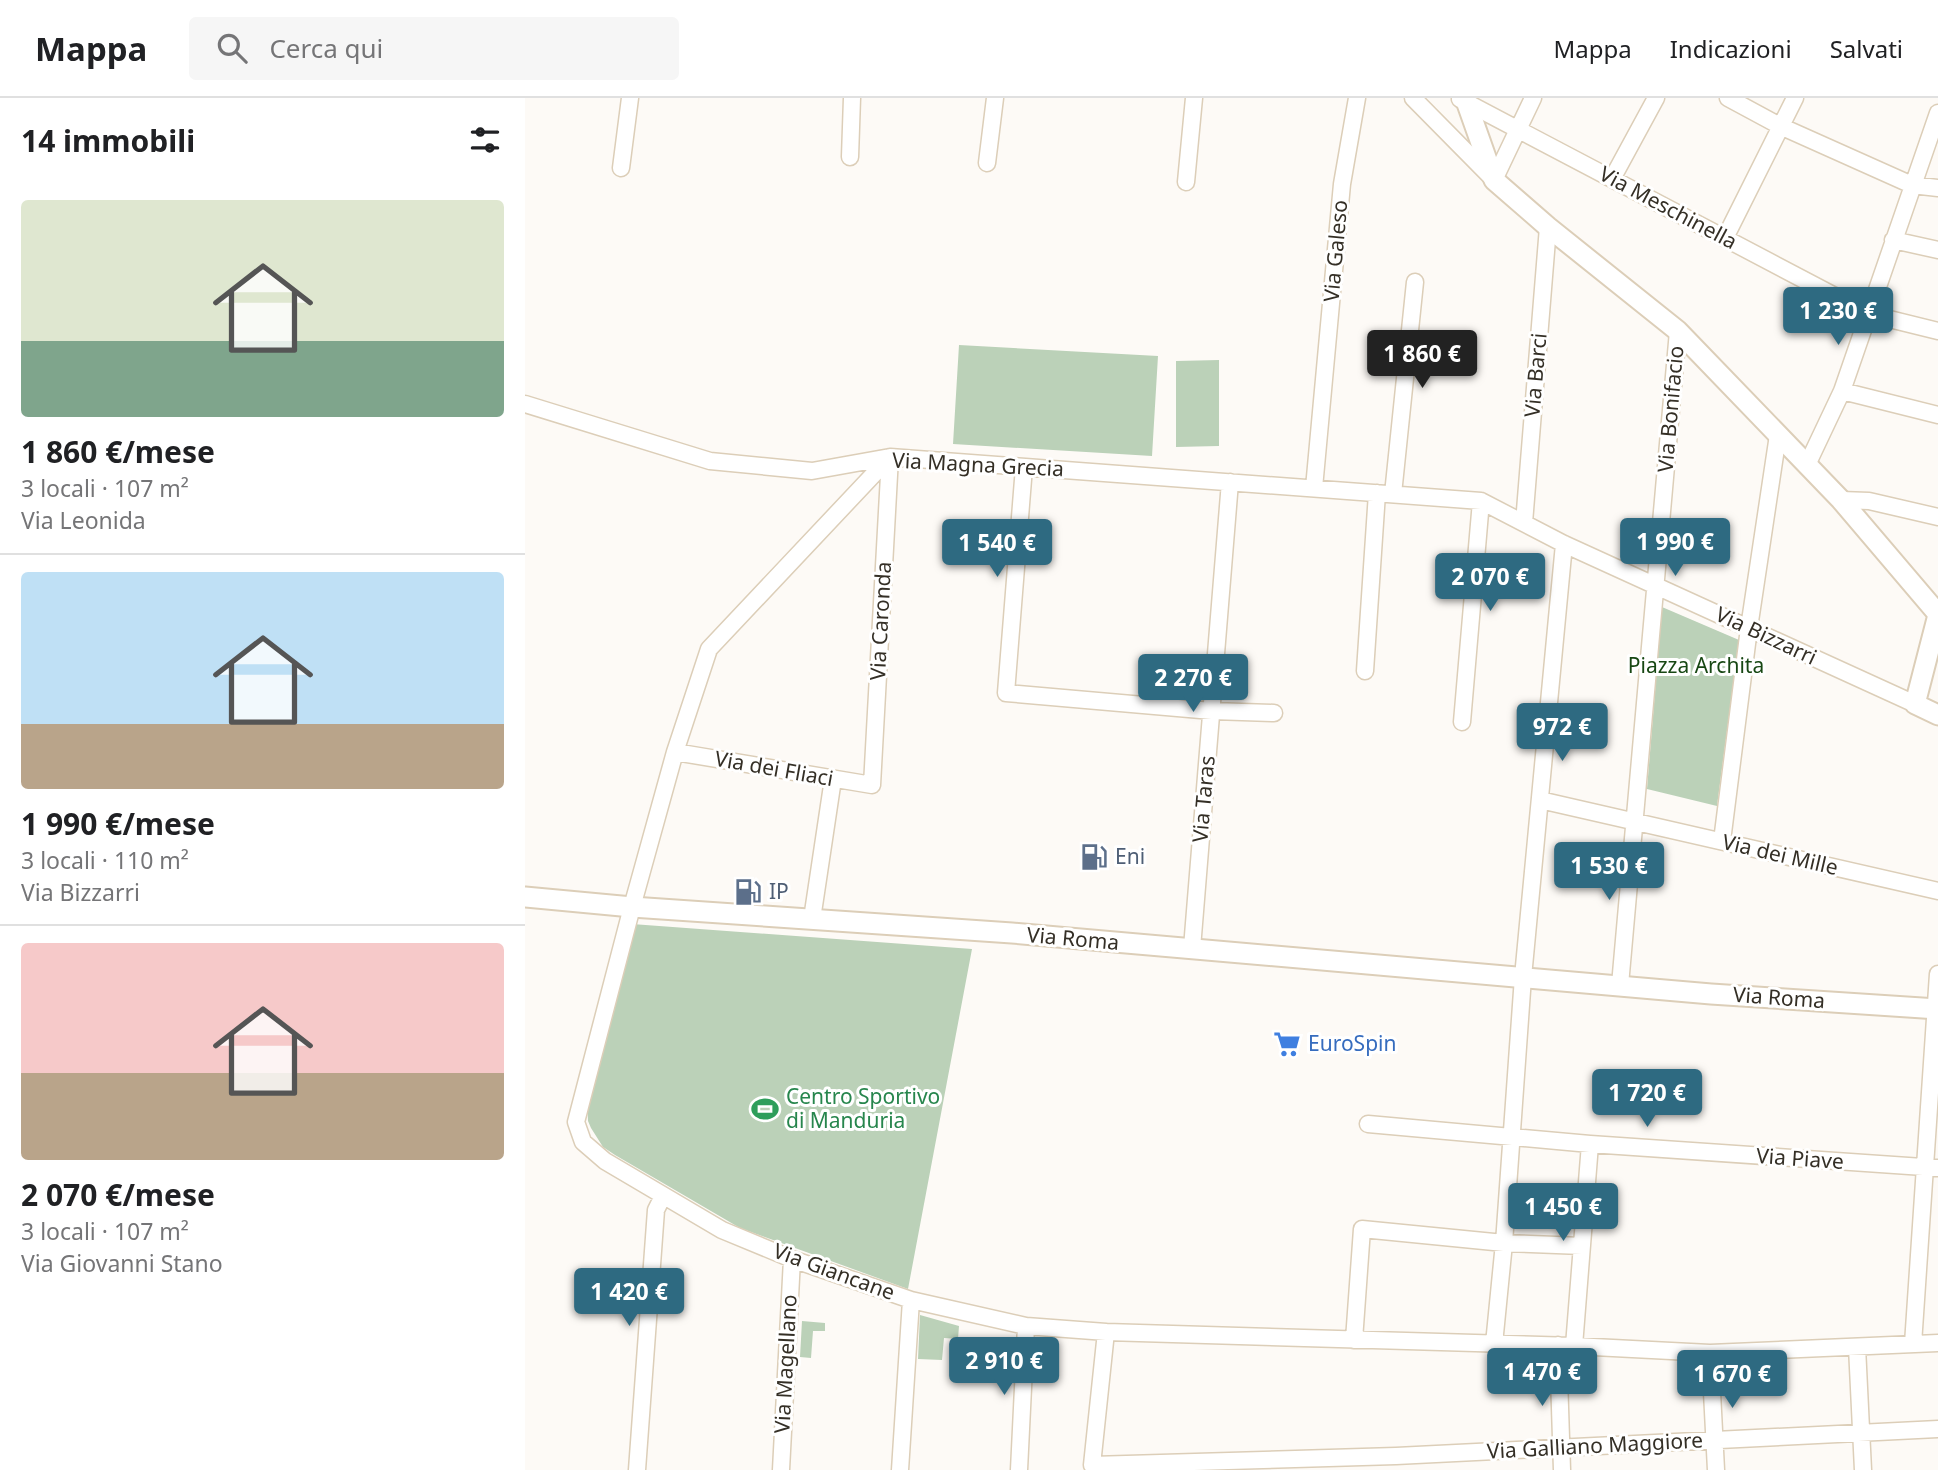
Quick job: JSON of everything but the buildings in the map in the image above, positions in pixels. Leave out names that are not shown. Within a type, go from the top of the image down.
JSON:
[{"type":"street","points":[[621,168],[629,98]]},
{"type":"street","points":[[850,157],[852,98]]},
{"type":"street","points":[[986,163],[995,98]]},
{"type":"street","points":[[1186,182],[1194,98]]},
{"type":"street","name":"Via Galeso","points":[[1314,488],[1342,184],[1357,98]]},
{"type":"street","points":[[1413,98],[1493,180],[1678,331],[1841,499],[1938,615],[1915,704]]},
{"type":"street","points":[[1493,180],[1533,98]]},
{"type":"street","points":[[1612,179],[1656,98]]},
{"type":"street","points":[[1728,98],[1780,126],[1912,185],[1938,188]]},
{"type":"street","points":[[1725,238],[1795,98]]},
{"type":"street","points":[[1463,100],[1493,180]]},
{"type":"street","name":"Via Meschinella","points":[[1463,100],[1869,314],[1938,331]]},
{"type":"street","points":[[1807,466],[1842,391],[1938,113]]},
{"type":"street","name":"Via Barci","points":[[1524,523],[1548,227]]},
{"type":"street","points":[[1893,240],[1938,250]]},
{"type":"street","points":[[1365,671],[1385,493],[1415,282]]},
{"type":"street","name":"Via Bonifacio","points":[[1635,822],[1678,331]]},
{"type":"street","points":[[1842,391],[1938,415]]},
{"type":"street","name":"Via Magna Grecia","points":[[525,404],[710,461],[812,471],[890,457],[1314,488]]},
{"type":"street","points":[[1722,841],[1749,628],[1778,435]]},
{"type":"street","name":"Via Giancane","points":[[890,457],[709,649],[675,752],[576,1122],[583,1142],[605,1161],[722,1230],[792,1259],[911,1300],[1026,1326],[1106,1332],[1710,1353],[1938,1343]]},
{"type":"street","name":"Via Caronda","points":[[872,785],[890,457]]},
{"type":"street","points":[[1024,467],[1006,693],[1212,711],[1274,713]]},
{"type":"street","name":"Via Taras","points":[[1192,948],[1230,482]]},
{"type":"street","name":"Via Bizzarri","points":[[1314,488],[1481,501],[1565,544],[1938,715]]},
{"type":"street","points":[[1841,499],[1869,501],[1938,517]]},
{"type":"street","points":[[1462,722],[1481,501]]},
{"type":"street","points":[[1494,1344],[1523,978],[1565,544]]},
{"type":"street","name":"Via dei Fliaci","points":[[675,752],[872,785]]},
{"type":"street","points":[[812,919],[833,779]]},
{"type":"street","name":"Via dei Mille","points":[[1540,800],[1938,891]]},
{"type":"street","points":[[1620,985],[1635,822]]},
{"type":"street","name":"Via Roma","points":[[525,897],[998,932],[1523,978],[1936,1009]]},
{"type":"street","points":[[1913,1344],[1931,1168],[1938,974]]},
{"type":"street","name":"Via Piave","points":[[1368,1124],[1590,1144],[1931,1168]]},
{"type":"street","points":[[1563,1470],[1566,1346],[1582,1246],[1590,1144]]},
{"type":"street","points":[[637,1470],[656,1210],[663,1196]]},
{"type":"street","points":[[1354,1340],[1362,1230],[1504,1243],[1582,1246]]},
{"type":"street","name":"Via Magellano","points":[[781,1470],[792,1259]]},
{"type":"street","points":[[900,1470],[911,1300]]},
{"type":"street","points":[[1019,1470],[1026,1326]]},
{"type":"street","name":"Via Galliano Maggiore","points":[[1106,1332],[1092,1465],[1396,1463],[1562,1447],[1938,1429]]},
{"type":"street","points":[[1857,1347],[1863,1470]]},
{"type":"street","points":[[1710,1353],[1716,1470]]},
{"type":"green space","points":[[959,345],[1158,356],[1152,456],[953,444]]},
{"type":"green space","points":[[1219,360],[1219,446],[1176,447],[1176,361]]},
{"type":"green space","name":"Piazza Archita","points":[[1662,607],[1739,640],[1717,806],[1647,789]]},
{"type":"green space","name":"Centro Sportivo di Manduria","points":[[632,924],[972,949],[908,1289],[740,1228],[603,1147],[588,1121],[587,1097]]},
{"type":"green space","points":[[920,1315],[959,1326],[958,1339],[944,1338],[942,1360],[918,1359]]},
{"type":"green space","points":[[802,1321],[825,1323],[825,1331],[813,1331],[811,1358],[800,1357]]},
{"type":"place","name":"Eni","points":[[1094,857]]},
{"type":"place","name":"IP","points":[[748,892]]},
{"type":"place","name":"EuroSpin","points":[[1287,1044]]},
{"type":"place","name":"Centro Sportivo di Manduria","points":[[765,1109]]}]
